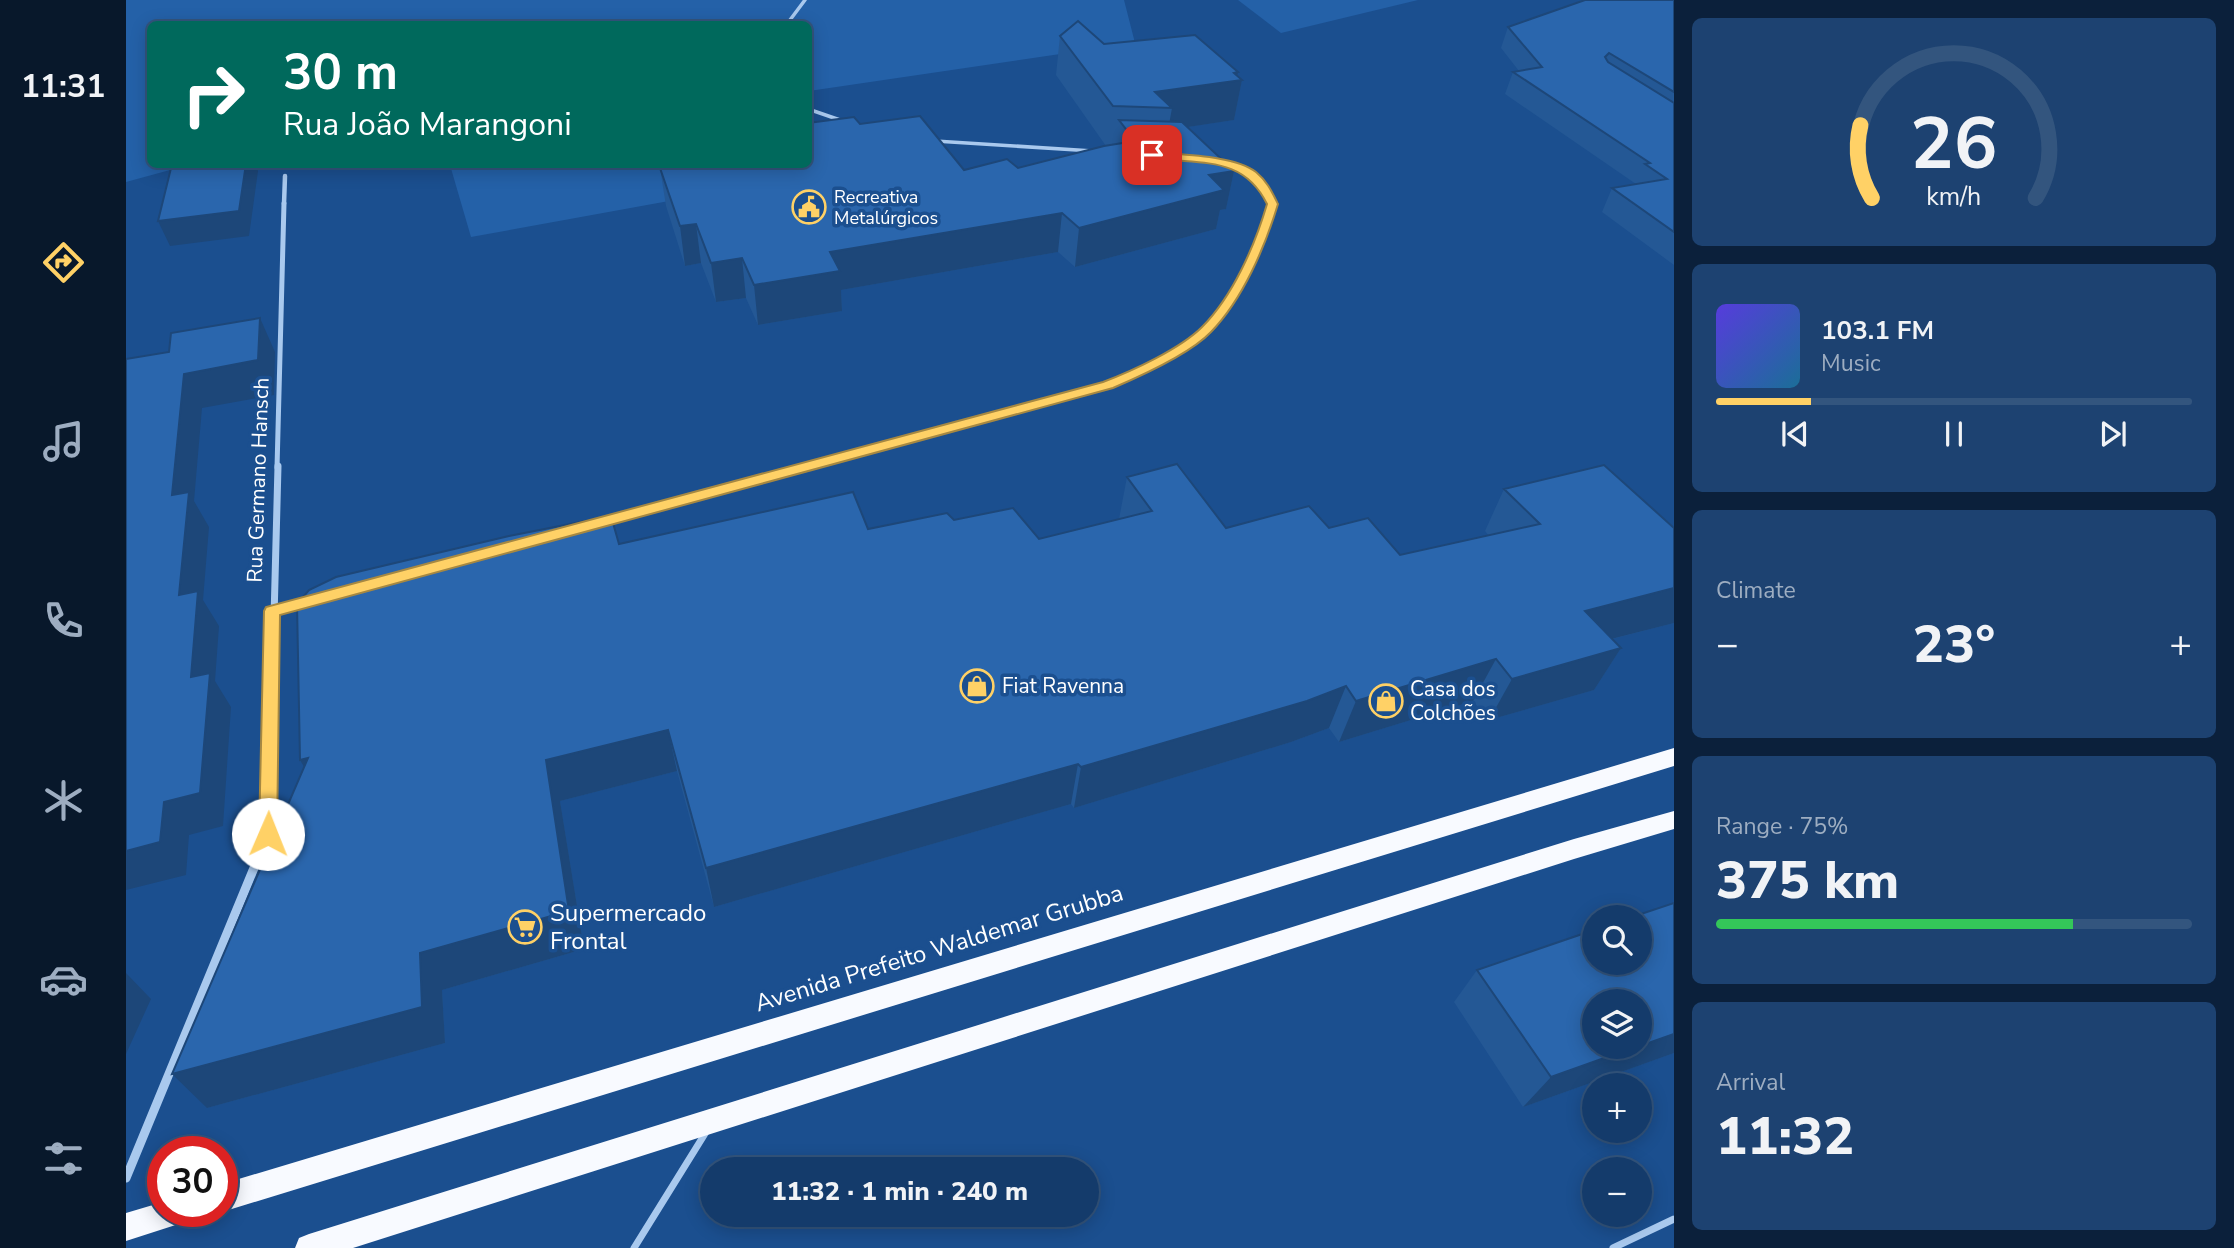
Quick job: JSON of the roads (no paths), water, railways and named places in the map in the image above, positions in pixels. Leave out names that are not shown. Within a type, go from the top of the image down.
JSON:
[{"type":"highway","name":"Avenida Prefeito Waldemar Grubba","points":[[238,1193],[1674,757]]},
{"type":"highway","points":[[309,1248],[1574,849],[1674,820]]},
{"type":"highway","points":[[126,1227],[147,1221]]},
{"type":"street","points":[[596,523],[1108,385],[1147,369],[1206,331],[1236,288],[1262,239],[1273,204],[1264,186],[1250,173],[1218,162]]},
{"type":"street","name":"Rua Germano Hansch","points":[[126,1178],[268,834],[285,176]]},
{"type":"street","points":[[272,611],[312,600]]},
{"type":"lane","points":[[789,21],[805,0]]},
{"type":"lane","points":[[812,110],[844,121]]},
{"type":"lane","points":[[935,141],[1103,152]]},
{"type":"lane","points":[[634,1248],[713,1121]]},
{"type":"lane","points":[[1613,1248],[1674,1219]]},
{"type":"place","name":"Recreativa Metalúrgicos","points":[[809,207]]},
{"type":"place","name":"Fiat Ravenna","points":[[977,686]]},
{"type":"place","name":"Casa dos Colchões","points":[[1386,701]]},
{"type":"place","name":"Supermercado Frontal","points":[[525,927]]}]
